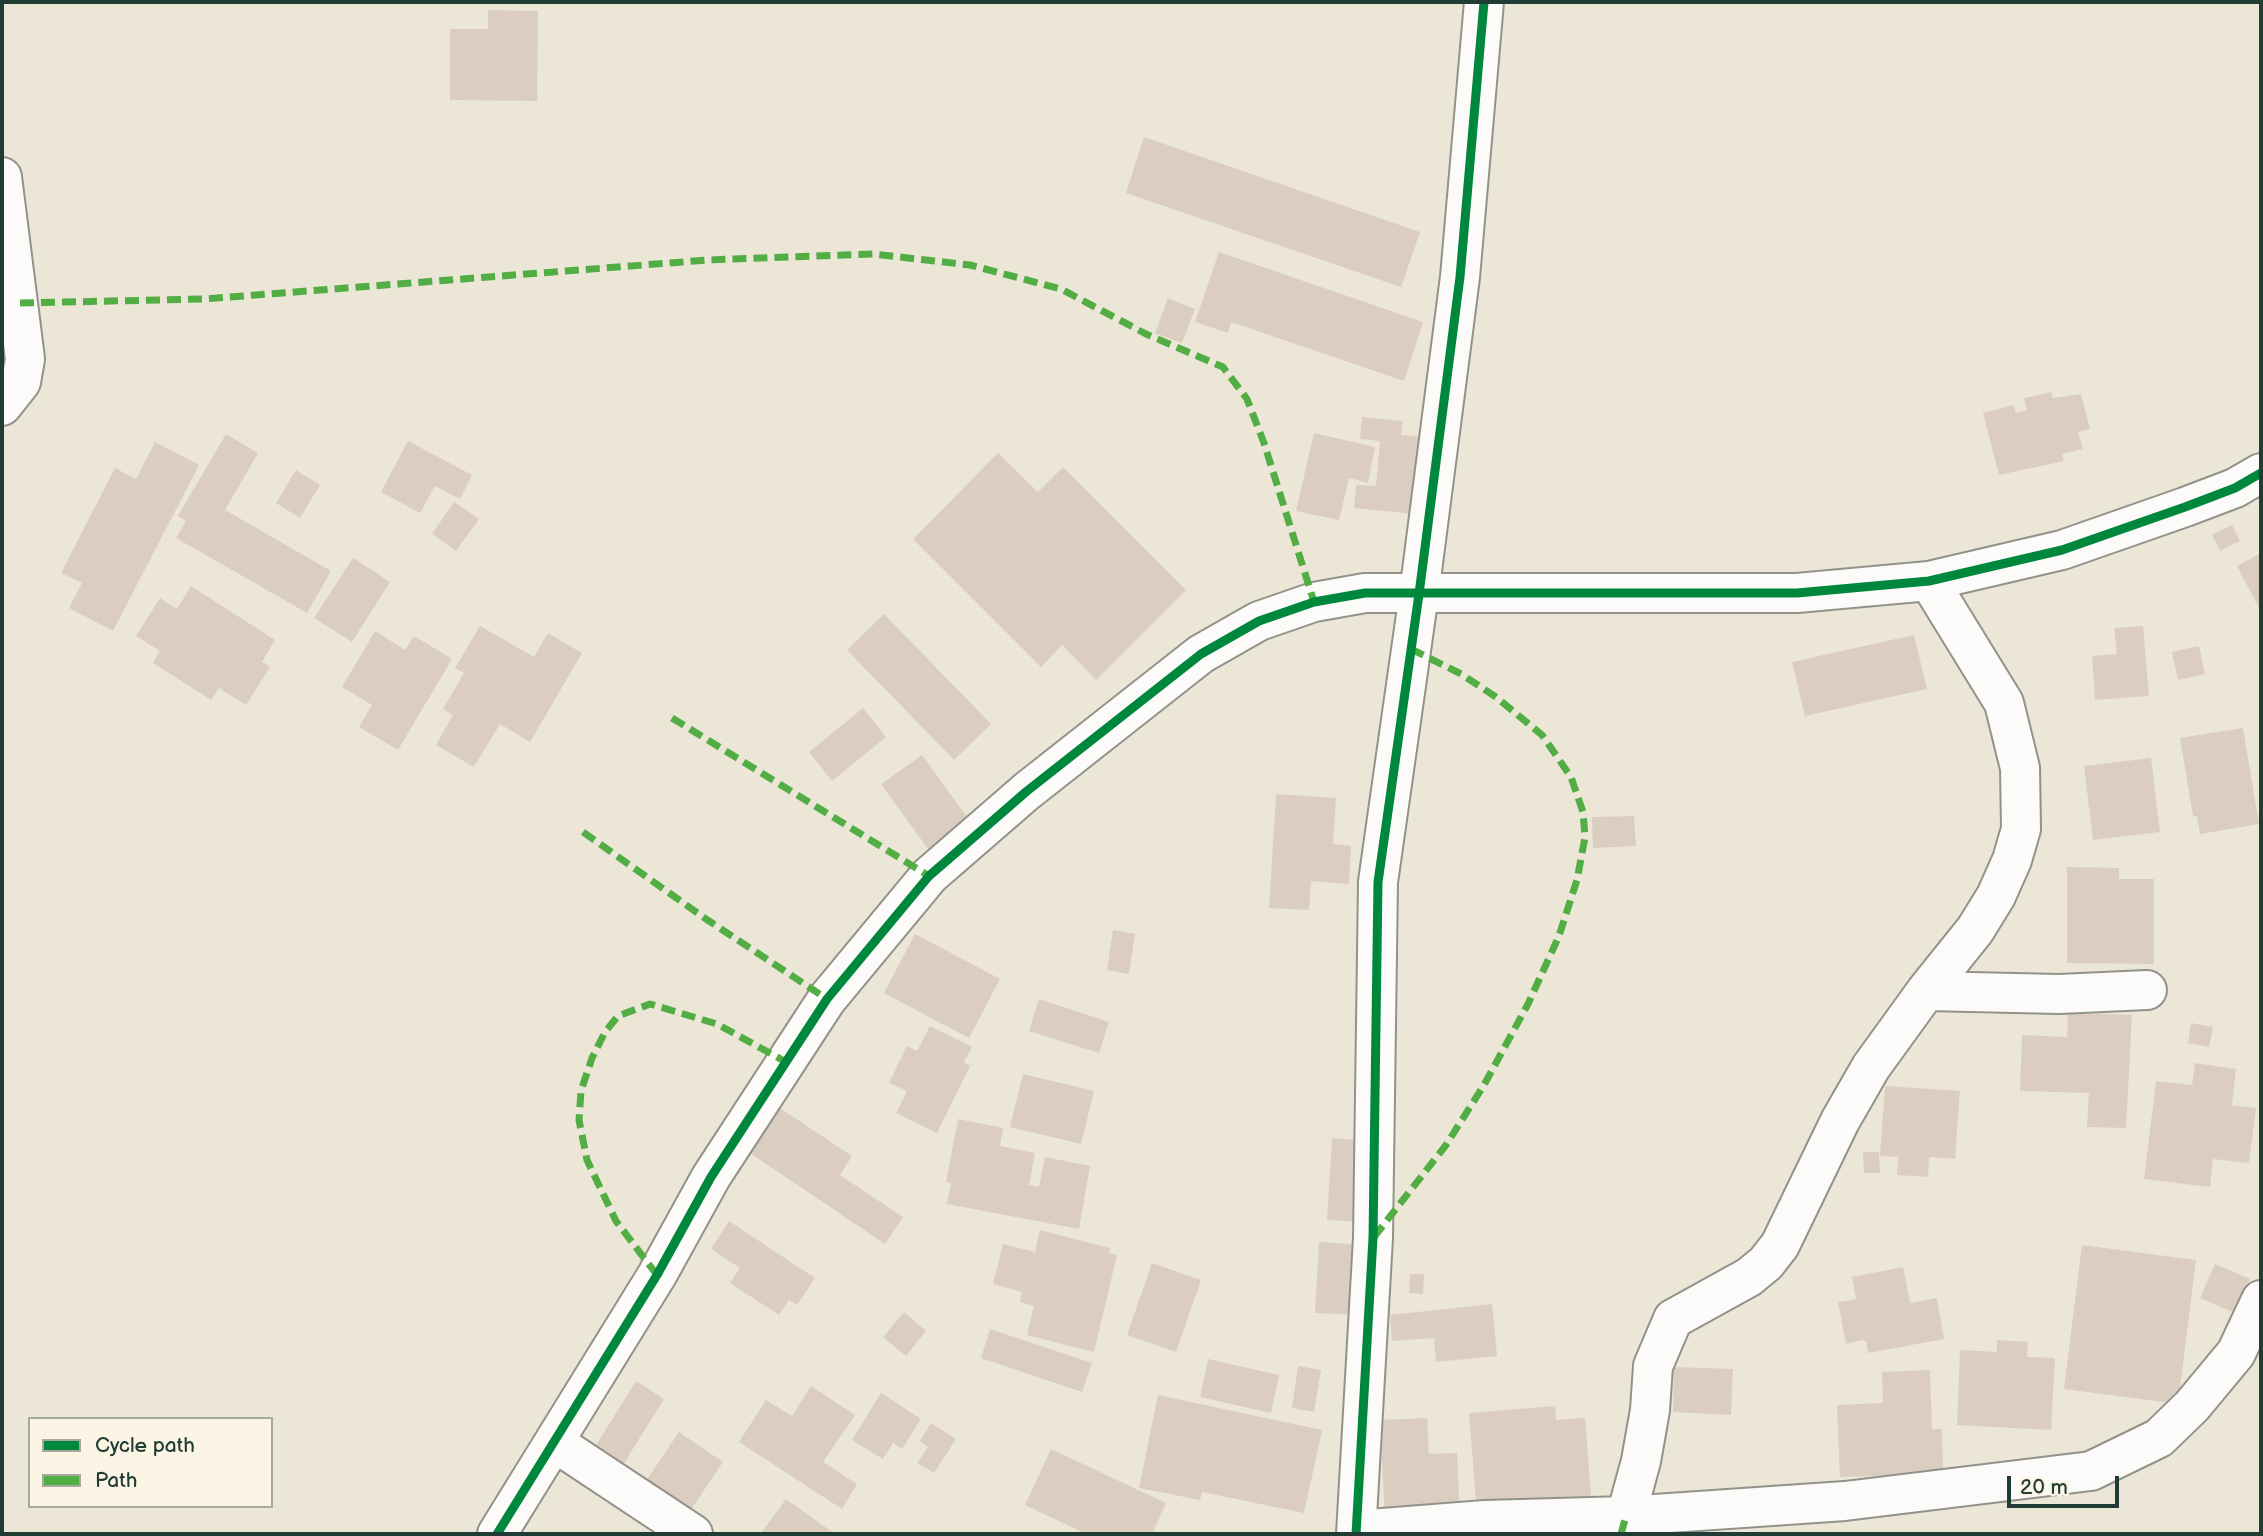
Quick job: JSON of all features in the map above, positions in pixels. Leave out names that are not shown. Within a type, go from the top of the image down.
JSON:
[{"type":"street","points":[[1485,2],[1460,277],[1378,882],[1373,1238],[1356,1532],[1485,1520],[1626,1516],[1844,1501],[2091,1471],[2159,1438],[2192,1406],[2236,1353],[2261,1300]]},
{"type":"street","points":[[2,177],[25,359],[21,382],[2,406]]},
{"type":"street","points":[[497,1534],[657,1275],[711,1177],[827,999],[929,876],[1027,791],[1201,654],[1259,621],[1314,602],[1364,593],[1797,593],[1929,581],[2062,550],[2235,488],[2261,473]]},
{"type":"street","points":[[1626,1516],[1641,1461],[1650,1410],[1653,1366],[1673,1320],[1749,1277],[1766,1264],[1780,1245],[1840,1121],[1871,1067],[1926,991],[1975,930],[1996,897],[2012,860],[2021,829],[2020,768],[2004,703],[1929,581]]},
{"type":"street","points":[[1926,991],[2059,993],[2147,990]]},
{"type":"street","points":[[554,1442],[693,1534]]},
{"type":"building","points":[[488,10],[538,11],[537,101],[450,100],[450,29],[488,29]]},
{"type":"building","points":[[1144,137],[1420,232],[1401,287],[1126,193]]},
{"type":"building","points":[[1219,252],[1423,322],[1404,381],[1231,322],[1228,333],[1195,322]]},
{"type":"building","points":[[1168,298],[1195,309],[1182,343],[1155,333]]},
{"type":"building","points":[[2051,392],[2053,398],[2081,394],[2090,429],[2078,432],[2083,449],[2062,454],[2064,461],[1999,475],[1983,413],[2013,405],[2016,413],[2027,410],[2024,398]]},
{"type":"building","points":[[1362,417],[1403,421],[1401,435],[1422,437],[1415,514],[1354,508],[1356,485],[1376,486],[1380,441],[1360,439]]},
{"type":"building","points":[[1314,433],[1375,447],[1368,483],[1349,478],[1339,520],[1296,511]]},
{"type":"building","points":[[226,434],[258,453],[225,510],[331,571],[307,613],[176,538],[186,521],[178,516]]},
{"type":"building","points":[[408,441],[472,475],[460,499],[435,486],[420,513],[381,492]]},
{"type":"building","points":[[155,442],[199,465],[113,631],[69,608],[82,583],[61,573],[115,468],[136,479]]},
{"type":"building","points":[[998,453],[1038,492],[1063,467],[1186,590],[1096,680],[1062,645],[1041,667],[913,539]]},
{"type":"building","points":[[296,470],[320,485],[300,518],[276,503]]},
{"type":"building","points":[[454,502],[479,519],[456,551],[432,534]]},
{"type":"building","points":[[2232,525],[2240,541],[2220,551],[2212,535]]},
{"type":"building","points":[[2261,553],[2261,612],[2237,566]]},
{"type":"building","points":[[353,558],[390,582],[352,642],[314,618]]},
{"type":"building","points":[[191,586],[275,640],[262,662],[270,667],[246,705],[219,688],[211,700],[153,663],[160,651],[136,636],[160,598],[177,609]]},
{"type":"building","points":[[884,614],[991,724],[954,760],[847,650]]},
{"type":"building","points":[[480,626],[534,657],[548,633],[582,653],[530,742],[500,724],[474,767],[436,745],[453,715],[443,709],[464,673],[455,668]]},
{"type":"building","points":[[2143,626],[2149,696],[2095,700],[2092,656],[2117,654],[2114,628]]},
{"type":"building","points":[[375,631],[405,650],[414,636],[452,659],[398,750],[359,727],[372,705],[342,687]]},
{"type":"building","points":[[1914,635],[1927,689],[1805,716],[1792,662]]},
{"type":"building","points":[[2199,646],[2205,674],[2178,680],[2172,652]]},
{"type":"building","points":[[863,708],[886,737],[832,781],[809,752]]},
{"type":"building","points":[[2243,728],[2259,824],[2200,834],[2197,816],[2193,816],[2180,738]]},
{"type":"building","points":[[922,755],[975,828],[934,857],[881,784]]},
{"type":"building","points":[[2151,758],[2160,832],[2093,840],[2084,766]]},
{"type":"building","points":[[1276,794],[1336,798],[1333,844],[1351,846],[1349,884],[1311,881],[1309,910],[1269,908]]},
{"type":"building","points":[[1634,816],[1636,846],[1593,848],[1592,817]]},
{"type":"building","points":[[2067,867],[2119,868],[2119,879],[2154,879],[2154,964],[2067,963]]},
{"type":"building","points":[[1113,930],[1135,934],[1129,974],[1107,970]]},
{"type":"building","points":[[915,934],[1000,979],[969,1038],[884,993]]},
{"type":"building","points":[[1039,999],[1109,1022],[1099,1053],[1029,1031]]},
{"type":"building","points":[[2068,1013],[2132,1015],[2126,1128],[2087,1127],[2089,1093],[2020,1091],[2022,1035],[2067,1037]]},
{"type":"building","points":[[2191,1023],[2213,1027],[2209,1047],[2188,1043]]},
{"type":"building","points":[[930,1026],[972,1047],[964,1062],[970,1066],[937,1133],[896,1113],[907,1091],[889,1083],[907,1046],[917,1051]]},
{"type":"building","points":[[2195,1063],[2236,1069],[2232,1105],[2256,1108],[2249,1163],[2213,1159],[2210,1187],[2144,1179],[2156,1081],[2192,1085]]},
{"type":"building","points":[[1023,1074],[1094,1091],[1081,1144],[1010,1127]]},
{"type":"building","points":[[1885,1086],[1960,1091],[1955,1159],[1929,1157],[1928,1177],[1897,1175],[1898,1157],[1880,1156]]},
{"type":"building","points":[[771,1102],[852,1156],[840,1175],[903,1217],[885,1244],[741,1147]]},
{"type":"building","points":[[958,1119],[1003,1128],[1000,1146],[1035,1153],[1029,1185],[1039,1187],[1045,1157],[1090,1166],[1079,1229],[947,1204],[951,1183],[946,1182]]},
{"type":"building","points":[[1332,1138],[1370,1141],[1365,1222],[1327,1220]]},
{"type":"building","points":[[1863,1152],[1879,1152],[1880,1173],[1864,1173]]},
{"type":"building","points":[[729,1221],[815,1278],[797,1305],[789,1300],[779,1315],[730,1283],[740,1268],[711,1249]]},
{"type":"building","points":[[1040,1230],[1110,1248],[1109,1253],[1117,1255],[1094,1352],[1027,1335],[1034,1306],[1020,1302],[1022,1292],[993,1284],[1003,1244],[1035,1252]]},
{"type":"building","points":[[1319,1242],[1364,1245],[1361,1315],[1315,1313]]},
{"type":"building","points":[[2082,1245],[2196,1260],[2178,1404],[2064,1389]]},
{"type":"building","points":[[1152,1263],[1201,1280],[1176,1352],[1127,1335]]},
{"type":"building","points":[[2215,1264],[2250,1279],[2235,1313],[2200,1298]]},
{"type":"building","points":[[1903,1267],[1910,1303],[1937,1298],[1944,1339],[1868,1353],[1863,1340],[1846,1344],[1838,1302],[1856,1299],[1852,1277]]},
{"type":"building","points":[[1410,1274],[1424,1274],[1423,1294],[1409,1293]]},
{"type":"building","points":[[1492,1304],[1497,1356],[1436,1362],[1434,1338],[1392,1341],[1390,1315]]},
{"type":"building","points":[[904,1312],[926,1331],[906,1356],[883,1337]]},
{"type":"building","points":[[990,1329],[1092,1363],[1082,1392],[981,1358]]},
{"type":"building","points":[[1997,1340],[2028,1342],[2027,1357],[2055,1358],[2051,1430],[1957,1425],[1960,1350],[1997,1352]]},
{"type":"building","points":[[1208,1359],[1279,1375],[1271,1413],[1200,1397]]},
{"type":"building","points":[[1298,1366],[1321,1370],[1314,1412],[1292,1408]]},
{"type":"building","points":[[1674,1367],[1733,1369],[1731,1415],[1673,1412]]},
{"type":"building","points":[[1930,1370],[1932,1429],[1942,1429],[1943,1474],[1840,1477],[1837,1405],[1883,1403],[1882,1372]]},
{"type":"building","points":[[636,1381],[664,1399],[616,1476],[588,1458]]},
{"type":"building","points":[[811,1386],[855,1415],[823,1462],[857,1484],[842,1509],[739,1442],[766,1400],[792,1416]]},
{"type":"building","points":[[881,1393],[921,1419],[902,1449],[893,1443],[883,1459],[852,1440]]},
{"type":"building","points":[[1158,1395],[1322,1430],[1304,1513],[1202,1492],[1200,1500],[1139,1488]]},
{"type":"building","points":[[1555,1406],[1556,1420],[1585,1418],[1592,1507],[1477,1515],[1469,1413]]},
{"type":"building","points":[[1427,1418],[1429,1454],[1457,1453],[1460,1516],[1385,1519],[1380,1420]]},
{"type":"building","points":[[931,1423],[956,1439],[934,1473],[917,1463],[928,1447],[920,1441]]},
{"type":"building","points":[[679,1432],[723,1462],[690,1511],[646,1481]]},
{"type":"building","points":[[1051,1449],[1166,1503],[1152,1534],[1086,1534],[1025,1505]]},
{"type":"building","points":[[786,1499],[832,1532],[762,1532]]},
{"type":"marked path","points":[[20,303],[204,299],[708,260],[873,254],[970,265],[1061,289],[1146,334],[1223,367],[1247,399],[1264,443],[1314,602]]},
{"type":"marked path","points":[[1374,1237],[1446,1145],[1484,1085],[1528,1004],[1559,936],[1577,880],[1585,837],[1583,812],[1571,777],[1542,735],[1496,697],[1461,674],[1411,649]]},
{"type":"marked path","points":[[672,718],[929,876]]},
{"type":"marked path","points":[[583,832],[706,919],[827,999]]},
{"type":"marked path","points":[[657,1275],[616,1221],[587,1160],[579,1120],[581,1091],[592,1058],[605,1032],[618,1016],[650,1004],[717,1024],[786,1062]]},
{"type":"marked path","points":[[1621,1534],[1626,1516]]},
{"type":"cycle path","points":[[1356,1534],[1373,1238],[1378,882],[1460,277],[1484,2]]},
{"type":"cycle path","points":[[497,1534],[657,1275],[711,1177],[827,999],[929,876],[1027,791],[1201,654],[1259,621],[1314,602],[1365,593],[1797,593],[1929,581],[2062,550],[2235,488],[2261,473]]}]
